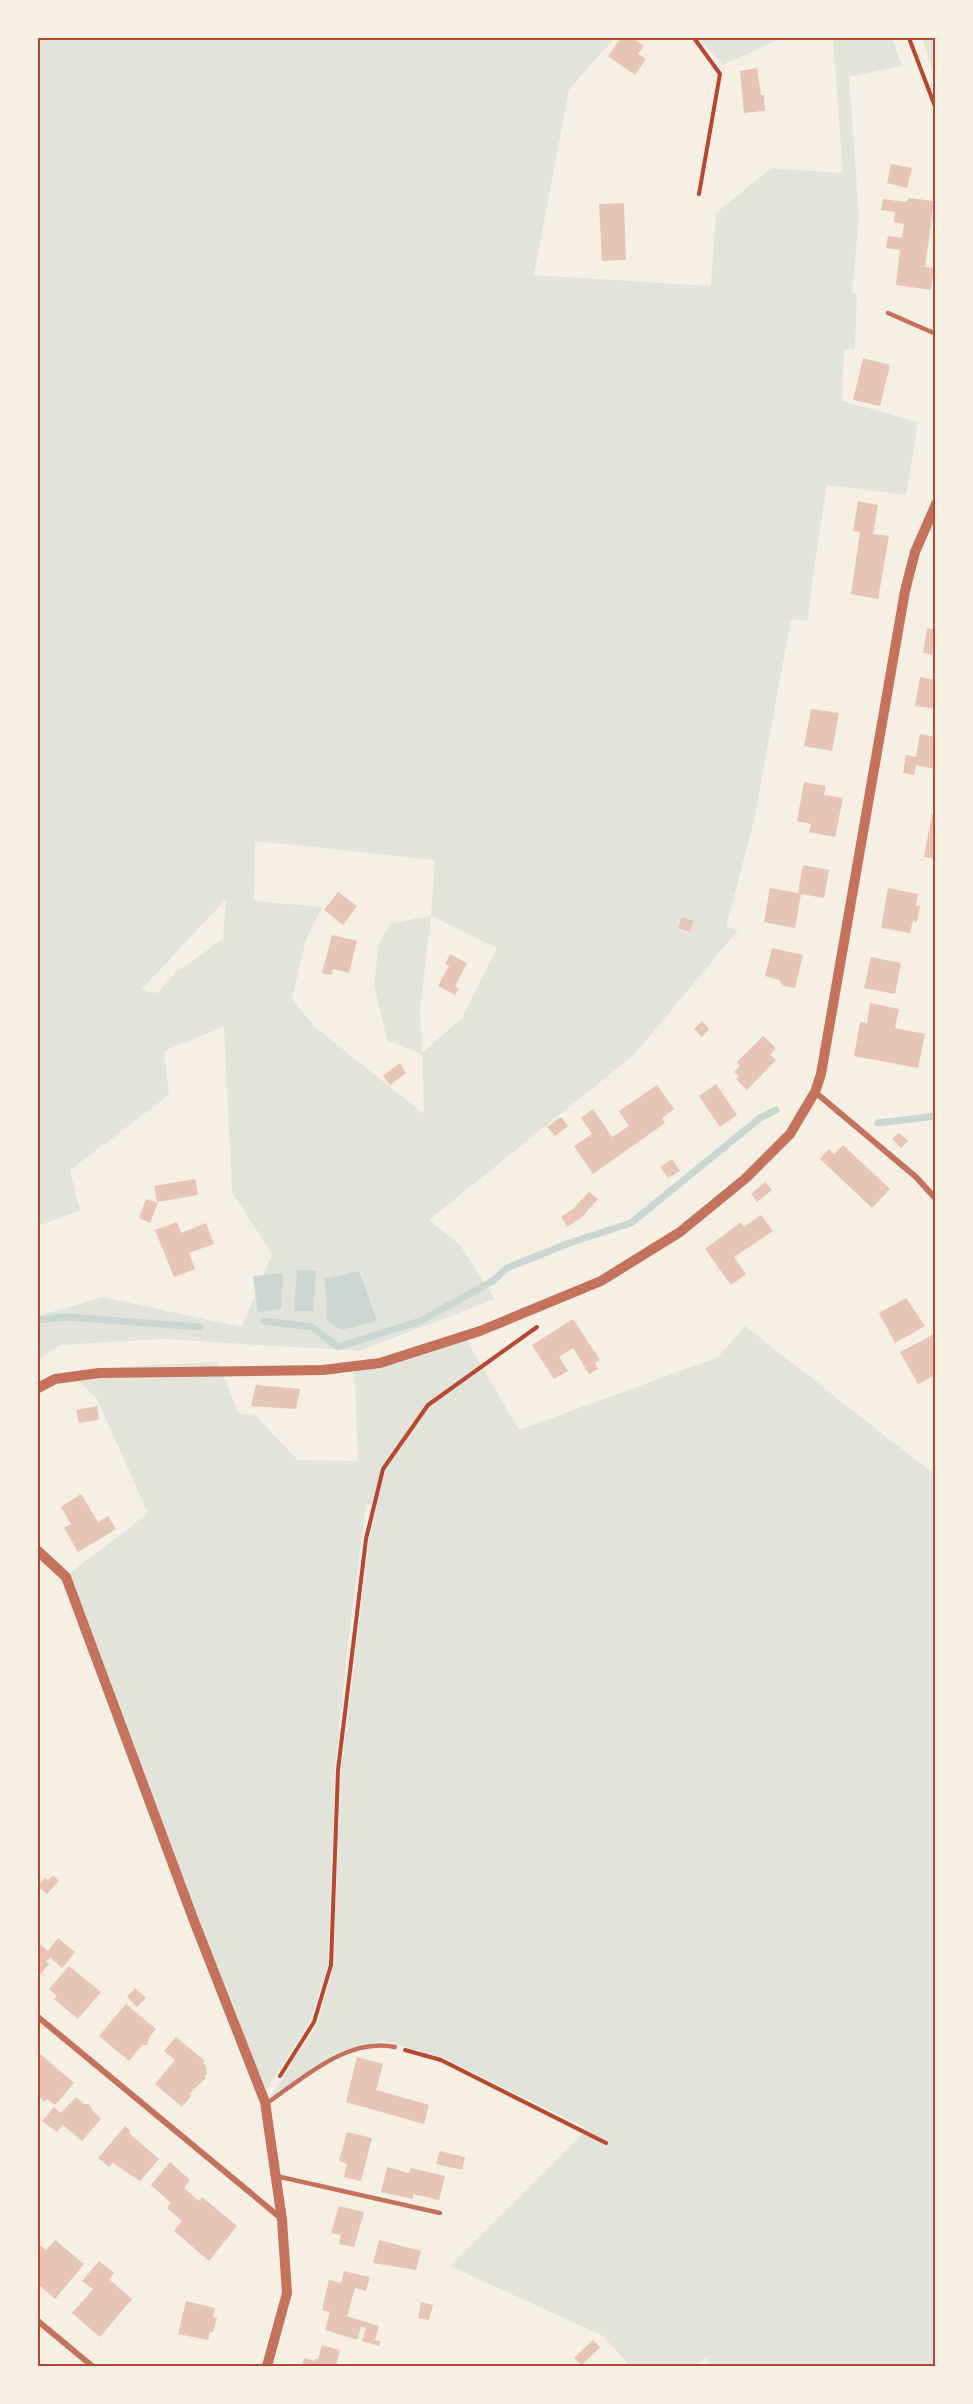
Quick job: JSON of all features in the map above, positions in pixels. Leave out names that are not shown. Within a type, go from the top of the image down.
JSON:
[{"type":"street","points":[[38,1388],[55,1379],[99,1373],[323,1370],[380,1363],[480,1331],[601,1281],[680,1232],[746,1178],[790,1134],[814,1092],[821,1074],[905,591],[915,552],[936,504]]},
{"type":"street","points":[[814,1092],[916,1177],[936,1199]]},
{"type":"street","points":[[38,1551],[66,1576],[194,1921],[265,2103],[282,2220],[287,2293],[267,2367]]},
{"type":"street","points":[[38,2017],[282,2220]]},
{"type":"street","points":[[38,2321],[92,2367]]},
{"type":"lane","points":[[888,313],[936,334]]},
{"type":"lane","points":[[265,2103],[338,2055],[381,2044],[395,2048]]},
{"type":"lane","points":[[276,2176],[440,2213]]},
{"type":"path","points":[[694,38],[720,74],[699,194]]},
{"type":"path","points":[[909,38],[936,109]]},
{"type":"path","points":[[265,2103],[314,2022],[331,1965],[338,1770],[366,1539],[383,1469],[428,1405],[543,1322]]},
{"type":"path","points":[[395,2048],[441,2060],[606,2143]]},
{"type":"shaded area","points":[[38,38],[615,38],[569,89],[534,275],[711,286],[716,213],[771,168],[843,173],[833,38],[892,38],[902,66],[849,77],[859,216],[852,293],[857,294],[855,349],[844,351],[842,401],[918,422],[906,495],[827,485],[808,621],[791,619],[754,821],[726,927],[738,930],[635,1054],[429,1220],[460,1245],[495,1299],[359,1351],[164,1339],[60,1345],[38,1361],[38,1316],[102,1297],[242,1327],[272,1254],[232,1192],[224,1027],[164,1051],[169,1095],[70,1170],[80,1211],[38,1226]],"holes":[[[255,841],[435,860],[431,916],[391,923],[379,943],[374,984],[387,1040],[422,1054],[424,1114],[315,1027],[292,999],[306,939],[322,907],[254,901]],[[226,899],[223,939],[177,971],[157,993],[141,990]],[[431,916],[497,948],[462,1018],[422,1053],[420,1010]]]},
{"type":"shaded area","points":[[698,38],[782,38],[723,65]]},
{"type":"shaded area","points":[[922,38],[935,38],[935,77]]},
{"type":"shaded area","points":[[297,1270],[316,1271],[313,1311],[294,1311]]},
{"type":"shaded area","points":[[359,1271],[377,1321],[341,1330],[327,1320],[325,1279]]},
{"type":"shaded area","points":[[283,1273],[281,1309],[258,1312],[253,1276]]},
{"type":"shaded area","points":[[745,1326],[935,1475],[935,2366],[713,2366],[705,2358],[694,2366],[630,2366],[603,2336],[450,2266],[582,2135],[586,2128],[443,2058],[383,2041],[338,2052],[274,2097],[272,2094],[317,2025],[333,1967],[341,1772],[369,1540],[377,1506],[366,1504],[348,1643],[335,1769],[328,1965],[310,2021],[265,2092],[70,1573],[148,1513],[97,1399],[70,1372],[131,1366],[218,1362],[239,1414],[256,1416],[298,1460],[358,1461],[354,1362],[376,1361],[463,1334],[519,1430],[718,1357]]},
{"type":"building","points":[[621,38],[632,38],[644,46],[638,54],[646,59],[635,75],[608,56]]},
{"type":"building","points":[[757,68],[761,95],[764,95],[765,111],[744,113],[740,71]]},
{"type":"building","points":[[891,164],[912,168],[907,188],[887,183]]},
{"type":"building","points":[[908,198],[934,201],[925,267],[934,268],[931,290],[896,285],[900,250],[886,248],[888,236],[902,238],[904,224],[894,222],[895,212],[881,210],[883,199],[907,202]]},
{"type":"building","points":[[624,203],[626,260],[602,261],[599,204]]},
{"type":"building","points":[[863,358],[890,365],[880,406],[853,400]]},
{"type":"building","points":[[858,501],[878,505],[873,534],[889,536],[878,599],[851,594],[860,532],[853,531]]},
{"type":"building","points":[[927,628],[936,630],[936,655],[923,653]]},
{"type":"building","points":[[920,677],[936,680],[936,709],[915,706]]},
{"type":"building","points":[[811,709],[839,713],[832,751],[804,746]]},
{"type":"building","points":[[920,734],[936,737],[936,769],[916,765],[914,775],[903,773],[906,755],[916,757]]},
{"type":"building","points":[[804,782],[826,786],[824,795],[843,798],[835,837],[809,832],[811,824],[797,821]]},
{"type":"building","points":[[932,814],[936,815],[936,859],[924,857]]},
{"type":"building","points":[[803,865],[829,870],[824,898],[801,894],[795,928],[764,922],[770,888],[798,893]]},
{"type":"building","points":[[888,888],[918,894],[916,906],[920,906],[917,922],[913,921],[910,933],[881,928]]},
{"type":"building","points":[[338,892],[357,906],[343,925],[324,910]]},
{"type":"building","points":[[682,917],[694,921],[690,932],[678,928]]},
{"type":"building","points":[[332,935],[357,941],[349,973],[333,969],[332,975],[322,973]]},
{"type":"building","points":[[772,948],[803,955],[795,988],[783,986],[779,980],[765,976]]},
{"type":"building","points":[[450,954],[467,963],[455,986],[459,989],[455,995],[438,986],[449,966],[445,964]]},
{"type":"building","points":[[871,957],[901,963],[895,994],[864,988]]},
{"type":"building","points":[[870,1003],[899,1009],[895,1028],[925,1034],[918,1068],[854,1056],[860,1022],[867,1023]]},
{"type":"building","points":[[702,1021],[709,1029],[702,1037],[694,1029]]},
{"type":"building","points":[[763,1036],[776,1048],[770,1055],[776,1060],[747,1090],[736,1079],[739,1076],[734,1072],[740,1066],[737,1062]]},
{"type":"building","points":[[400,1063],[406,1073],[390,1085],[383,1076]]},
{"type":"building","points":[[716,1084],[737,1115],[720,1127],[699,1096]]},
{"type":"building","points":[[657,1085],[674,1109],[662,1118],[665,1123],[593,1174],[574,1146],[592,1134],[581,1118],[593,1109],[612,1137],[629,1126],[619,1111]]},
{"type":"building","points":[[561,1117],[568,1126],[555,1136],[547,1127]]},
{"type":"building","points":[[899,1133],[908,1141],[901,1148],[892,1139]]},
{"type":"building","points":[[843,1145],[890,1189],[872,1208],[820,1159],[829,1149],[834,1154]]},
{"type":"building","points":[[672,1159],[680,1171],[668,1178],[660,1167]]},
{"type":"building","points":[[195,1179],[198,1195],[157,1202],[154,1186]]},
{"type":"building","points":[[765,1182],[772,1190],[757,1202],[751,1194]]},
{"type":"building","points":[[589,1192],[598,1199],[582,1217],[567,1227],[561,1217],[573,1209]]},
{"type":"building","points":[[146,1199],[158,1203],[150,1223],[139,1218]]},
{"type":"building","points":[[761,1215],[773,1231],[734,1257],[746,1274],[731,1285],[705,1249],[741,1222],[744,1227]]},
{"type":"building","points":[[177,1222],[181,1233],[206,1223],[214,1244],[189,1253],[195,1269],[174,1277],[155,1230]]},
{"type":"building","points":[[906,1298],[925,1326],[895,1343],[879,1313]]},
{"type":"building","points":[[573,1319],[600,1360],[595,1363],[598,1369],[589,1374],[573,1348],[559,1357],[568,1371],[554,1379],[532,1345]]},
{"type":"building","points":[[936,1333],[936,1375],[918,1384],[900,1352]]},
{"type":"building","points":[[256,1385],[300,1389],[296,1409],[251,1406]]},
{"type":"building","points":[[97,1406],[99,1420],[79,1423],[76,1410]]},
{"type":"building","points":[[81,1494],[98,1522],[108,1516],[116,1529],[78,1552],[64,1528],[71,1524],[61,1507]]},
{"type":"building","points":[[53,1876],[59,1881],[47,1894],[38,1886],[45,1878],[48,1880]]},
{"type":"building","points":[[58,1938],[75,1952],[62,1968],[50,1957],[46,1962],[49,1964],[40,1974],[38,1972],[38,1942],[48,1951]]},
{"type":"building","points":[[69,1966],[101,1992],[78,2019],[54,1999],[57,1996],[49,1989]]},
{"type":"building","points":[[135,1988],[146,1998],[137,2007],[127,1997]]},
{"type":"building","points":[[126,2004],[156,2029],[147,2045],[142,2045],[129,2061],[99,2036]]},
{"type":"building","points":[[176,2037],[205,2061],[203,2063],[207,2074],[204,2077],[206,2078],[189,2094],[191,2096],[182,2107],[155,2084],[175,2060],[164,2051]]},
{"type":"building","points":[[38,2052],[74,2083],[55,2105],[47,2099],[45,2102],[38,2095]]},
{"type":"building","points":[[357,2057],[383,2064],[376,2090],[429,2105],[424,2124],[346,2102]]},
{"type":"building","points":[[76,2097],[84,2104],[89,2104],[101,2119],[82,2141],[63,2125],[57,2132],[42,2121],[54,2107],[61,2113]]},
{"type":"building","points":[[125,2126],[130,2130],[130,2134],[159,2159],[140,2181],[113,2163],[109,2167],[98,2158]]},
{"type":"building","points":[[347,2132],[372,2138],[361,2181],[344,2177],[347,2164],[339,2161]]},
{"type":"building","points":[[440,2151],[465,2157],[462,2170],[436,2164]]},
{"type":"building","points":[[170,2162],[190,2180],[184,2188],[199,2201],[202,2197],[237,2226],[209,2261],[174,2231],[182,2221],[167,2208],[171,2203],[151,2185]]},
{"type":"building","points":[[387,2167],[409,2173],[411,2168],[445,2176],[439,2200],[413,2194],[413,2199],[381,2192]]},
{"type":"building","points":[[339,2206],[364,2212],[354,2247],[339,2244],[341,2235],[331,2233]]},
{"type":"building","points":[[55,2240],[84,2264],[55,2299],[38,2284],[38,2244],[46,2250]]},
{"type":"building","points":[[379,2240],[421,2251],[416,2270],[373,2263]]},
{"type":"building","points":[[99,2261],[114,2273],[109,2279],[132,2299],[100,2337],[72,2313],[93,2289],[82,2281]]},
{"type":"building","points":[[344,2271],[370,2277],[366,2291],[355,2288],[347,2316],[379,2326],[375,2340],[381,2341],[379,2346],[362,2341],[366,2328],[361,2327],[357,2340],[325,2330],[330,2312],[322,2310],[329,2280],[341,2283]]},
{"type":"building","points":[[186,2301],[215,2308],[213,2317],[217,2318],[208,2340],[178,2334]]},
{"type":"building","points":[[421,2302],[433,2305],[429,2320],[418,2318]]},
{"type":"building","points":[[593,2340],[600,2347],[582,2365],[574,2358]]},
{"type":"building","points":[[322,2345],[340,2350],[336,2366],[302,2366],[304,2358],[314,2361],[318,2359]]},
{"type":"waterway","points":[[264,1321],[312,1327],[338,1347],[420,1321],[493,1281],[507,1268],[572,1242],[631,1223],[760,1118],[776,1110]]},
{"type":"waterway","points":[[878,1123],[936,1116]]},
{"type":"waterway","points":[[38,1320],[66,1317],[200,1327]]}]
